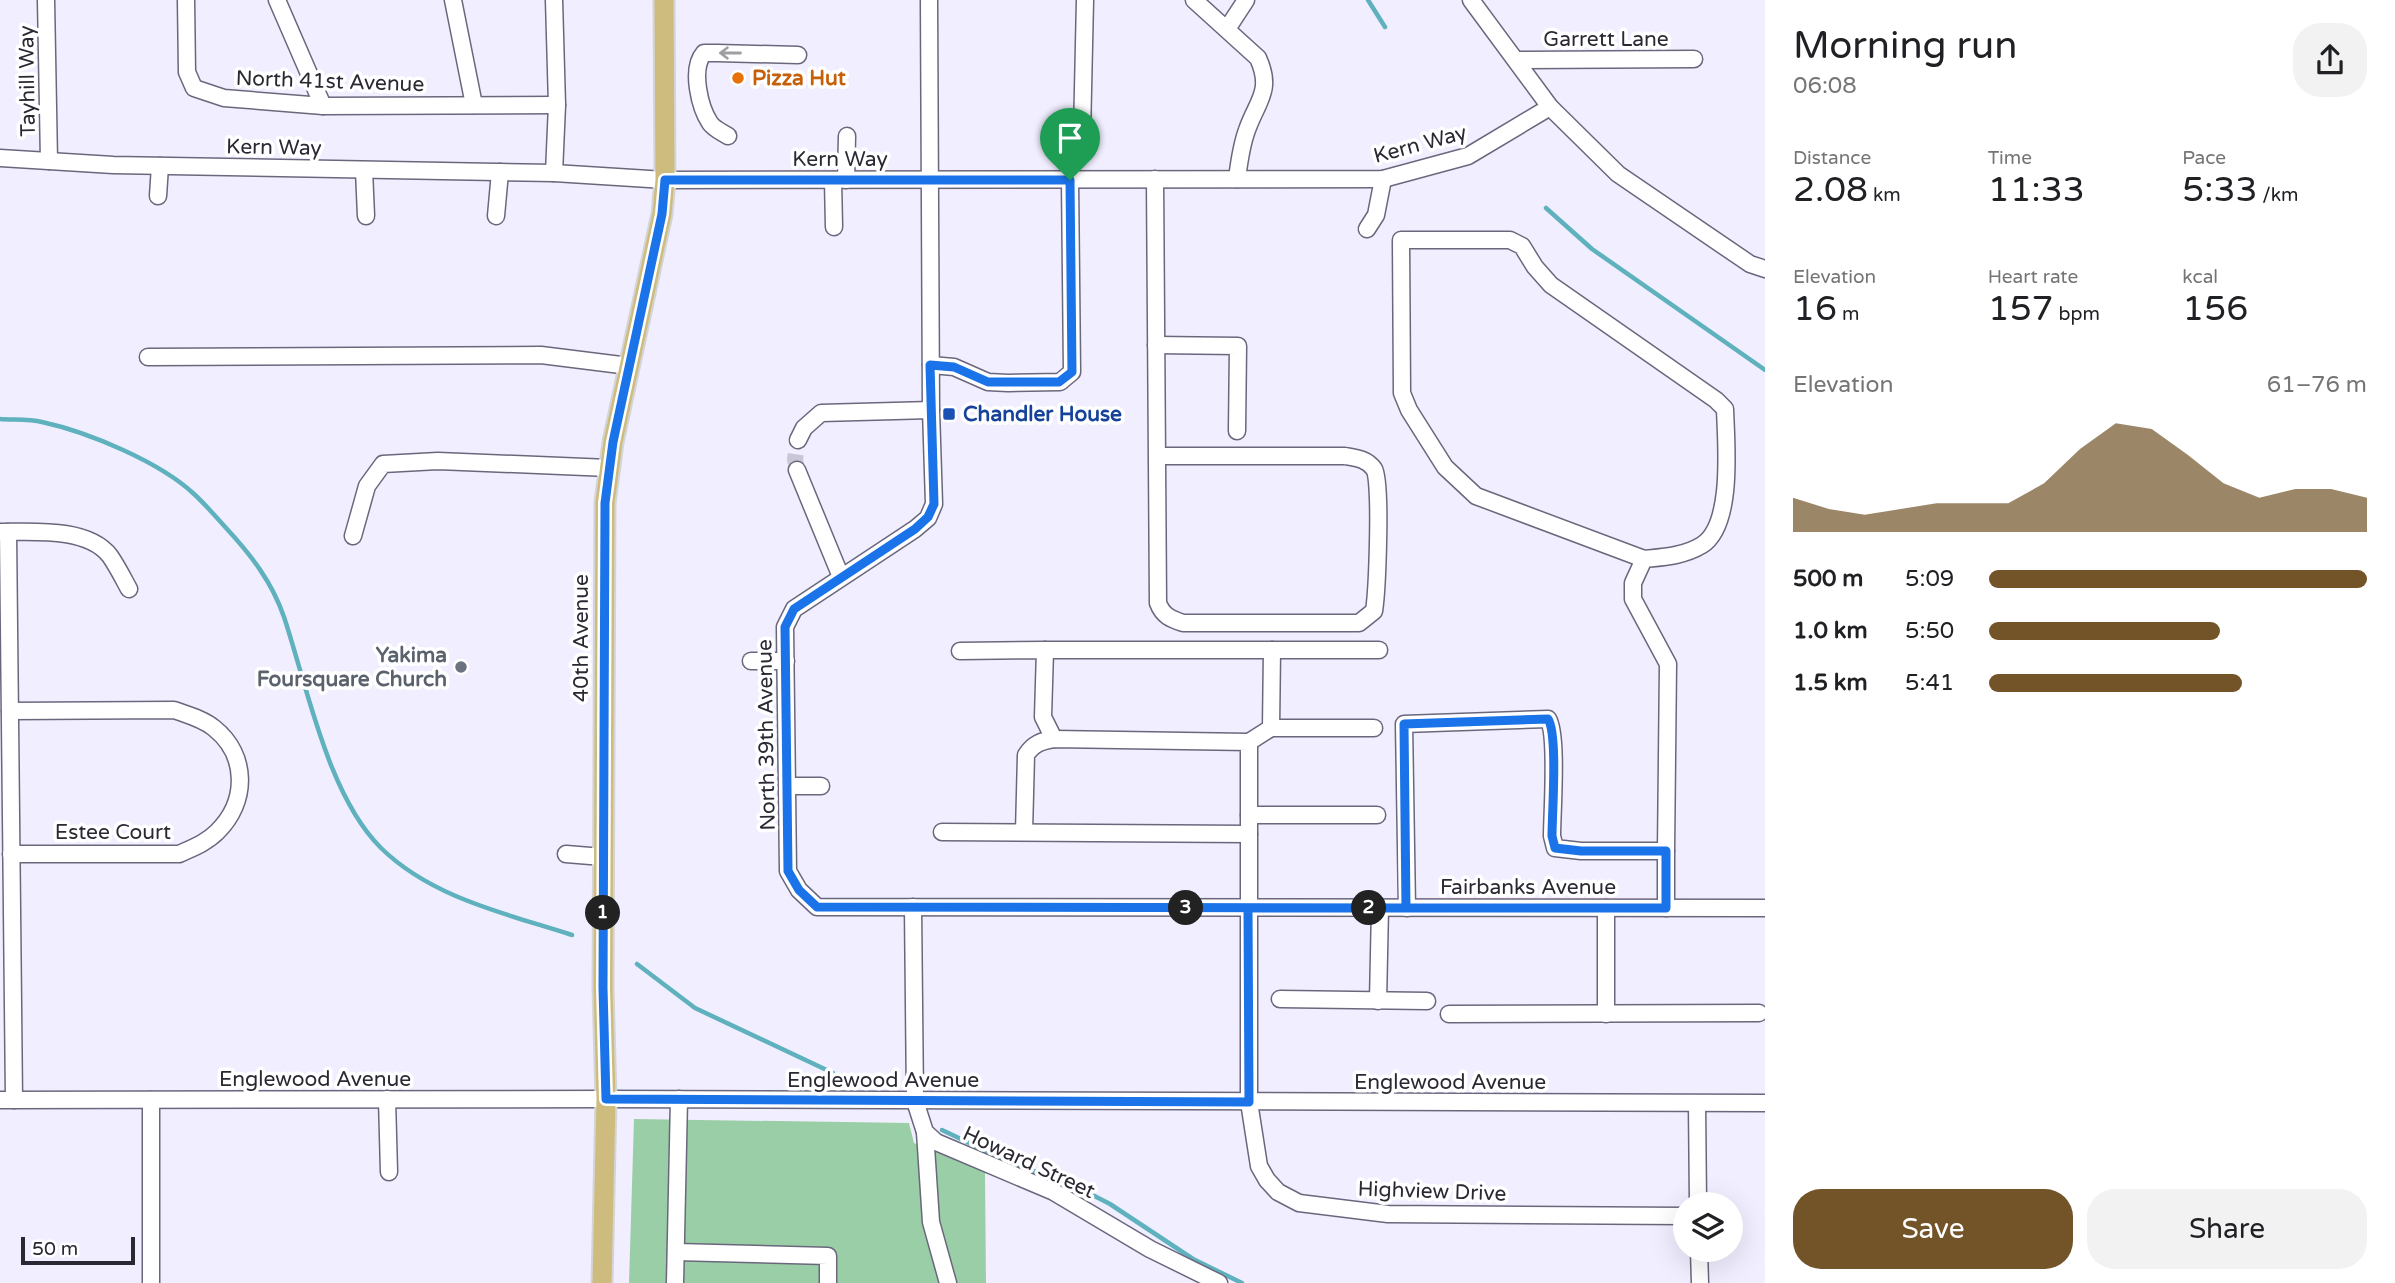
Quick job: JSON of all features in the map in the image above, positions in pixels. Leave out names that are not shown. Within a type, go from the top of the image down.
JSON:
[{"type":"main road","name":"40th Avenue","points":[[602,1283],[606,1099],[603,988],[605,503],[629,366],[662,214],[665,180],[664,0]]},
{"type":"street","name":"Tayhill Way","points":[[47,0],[49,161]]},
{"type":"street","name":"North 41st Avenue","points":[[186,0],[187,72],[194,88],[225,99],[323,106],[557,105]]},
{"type":"street","points":[[277,0],[323,106]]},
{"type":"street","points":[[453,0],[474,105]]},
{"type":"street","points":[[554,0],[557,105],[554,173]]},
{"type":"street","name":"North 39th Avenue","points":[[913,907],[817,907],[799,890],[788,871],[785,627],[794,609],[915,529],[928,517],[934,504],[930,365],[929,0]]},
{"type":"street","points":[[1082,134],[1085,0]]},
{"type":"street","points":[[1194,0],[1258,58],[1265,81],[1262,99],[1243,143],[1237,179]]},
{"type":"street","points":[[1227,29],[1246,0]]},
{"type":"street","points":[[1471,0],[1518,60],[1550,107],[1618,174],[1750,264],[1765,269]]},
{"type":"street","points":[[728,136],[711,126],[701,104],[697,83],[700,58],[704,54],[717,53],[798,55]]},
{"type":"street","name":"Garrett Lane","points":[[1518,60],[1694,59]]},
{"type":"street","name":"Kern Way","points":[[0,158],[113,165],[554,173],[665,180],[1383,179],[1468,156],[1550,107]]},
{"type":"street","points":[[834,227],[847,136]]},
{"type":"street","points":[[158,196],[160,166]]},
{"type":"street","points":[[364,170],[366,216]]},
{"type":"street","points":[[496,216],[500,172]]},
{"type":"street","points":[[1155,179],[1158,603],[1161,612],[1170,619],[1183,623],[1359,623],[1374,611],[1378,582],[1377,474],[1364,460],[1345,456],[1157,456]]},
{"type":"street","points":[[1367,229],[1376,215],[1383,179]]},
{"type":"street","points":[[930,365],[954,367],[988,382],[1059,382],[1072,372],[1070,180]]},
{"type":"street","points":[[1401,240],[1510,240],[1522,246],[1551,285],[1716,400],[1725,409],[1727,471],[1720,521],[1704,544],[1674,557],[1644,559],[1476,496],[1446,467],[1409,410],[1402,393],[1401,240]]},
{"type":"street","points":[[1156,345],[1238,346],[1237,431]]},
{"type":"street","points":[[148,357],[541,355],[629,366]]},
{"type":"street","points":[[798,440],[804,428],[821,413],[931,410]]},
{"type":"street","points":[[354,536],[367,486],[383,464],[438,461],[609,468]]},
{"type":"street","points":[[797,470],[841,577]]},
{"type":"street","points":[[7,1100],[11,854],[4,531],[58,532],[90,541],[109,554],[129,589]]},
{"type":"street","points":[[1644,559],[1633,583],[1633,599],[1668,664],[1666,908]]},
{"type":"street","points":[[1045,650],[1043,717],[1054,739]]},
{"type":"street","points":[[1271,728],[1272,650]]},
{"type":"street","points":[[960,651],[1379,650]]},
{"type":"street","points":[[751,661],[786,661]]},
{"type":"street","name":"Estee Court","points":[[10,711],[174,710],[194,716],[213,727],[229,743],[240,765],[238,799],[218,832],[200,845],[179,854],[11,854]]},
{"type":"street","points":[[1406,908],[1404,724],[1548,719],[1551,722],[1553,745],[1552,836],[1555,848],[1581,851],[1666,851]]},
{"type":"street","points":[[1024,832],[1026,755],[1032,746],[1042,741],[1249,742],[1271,728],[1374,728]]},
{"type":"street","name":"Highview Drive","points":[[1249,742],[1249,1102],[1259,1166],[1278,1192],[1299,1203],[1388,1214],[1673,1216]]},
{"type":"street","points":[[787,786],[821,786]]},
{"type":"street","points":[[1249,815],[1377,815]]},
{"type":"street","points":[[942,832],[1249,834]]},
{"type":"street","points":[[566,855],[603,857]]},
{"type":"street","points":[[913,907],[915,1101],[925,1132],[931,1222],[948,1283]]},
{"type":"street","name":"Fairbanks Avenue","points":[[913,907],[1765,908]]},
{"type":"street","points":[[1378,1001],[1380,908]]},
{"type":"street","points":[[1606,908],[1606,1014]]},
{"type":"street","points":[[1280,999],[1427,1001]]},
{"type":"street","points":[[1449,1014],[1759,1013]]},
{"type":"street","points":[[387,1099],[388,1172]]},
{"type":"street","points":[[676,1283],[679,1099]]},
{"type":"street","name":"Englewood Avenue","points":[[7,1100],[679,1099],[1765,1103]]},
{"type":"street","points":[[151,1100],[151,1283]]},
{"type":"street","points":[[1698,1104],[1698,1192]]},
{"type":"street","name":"Howard Street","points":[[925,1132],[936,1142],[1054,1192],[1150,1249],[1219,1283]]},
{"type":"street","points":[[676,1252],[828,1255],[828,1283]]},
{"type":"street","points":[[1699,1262],[1700,1283]]},
{"type":"green space","points":[[634,1119],[909,1123],[914,1143],[985,1172],[986,1283],[629,1283]]},
{"type":"waterway","points":[[1368,0],[1385,27]]},
{"type":"waterway","points":[[1546,208],[1592,249],[1765,370]]},
{"type":"waterway","points":[[0,419],[42,422],[101,441],[143,460],[180,482],[194,494],[244,549],[273,592],[284,617],[333,770],[347,800],[381,848],[423,880],[447,892],[572,935]]},
{"type":"waterway","points":[[637,964],[695,1008],[833,1073]]},
{"type":"waterway","points":[[942,1130],[1005,1160],[1075,1186],[1110,1204],[1193,1259],[1242,1283]]},
{"type":"tunnel","points":[[797,470],[795,459],[798,440]]},
{"type":"place","name":"Pizza Hut","points":[[738,78]]},
{"type":"place","name":"Chandler House","points":[[949,414]]},
{"type":"place","name":"Yakima Foursquare Church","points":[[461,667]]},
{"type":"route","points":[[1070,180],[665,180],[662,214],[613,442],[605,503],[603,988],[606,1099],[1249,1102],[1248,908],[1666,908],[1666,851],[1581,851],[1555,848],[1552,836],[1553,745],[1551,722],[1548,719],[1404,724],[1406,908],[817,907],[799,890],[788,871],[785,627],[794,609],[915,529],[928,517],[934,504],[930,365],[954,367],[988,382],[1008,383],[1059,382],[1072,372],[1070,180]]}]
